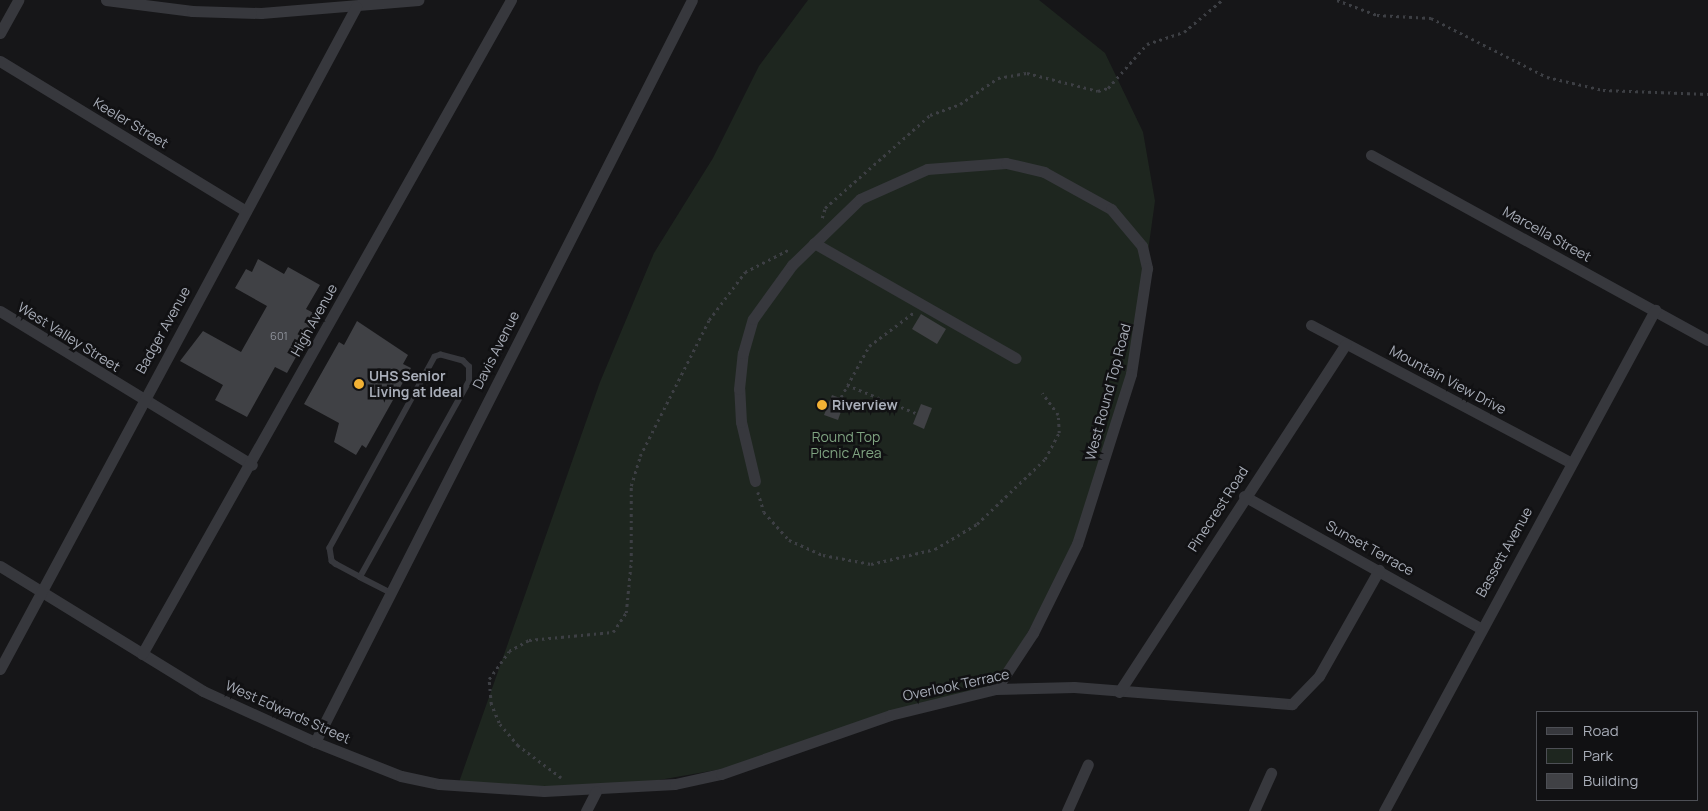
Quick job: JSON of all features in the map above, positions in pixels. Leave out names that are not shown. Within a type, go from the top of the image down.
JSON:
[{"type":"street","points":[[0,32],[18,0]]},
{"type":"street","points":[[106,0],[192,11],[356,7],[418,0]]},
{"type":"street","name":"High Avenue","points":[[142,654],[252,465],[511,0]]},
{"type":"street","name":"Davis Avenue","points":[[315,742],[692,0]]},
{"type":"street","name":"Badger Avenue","points":[[0,669],[142,400],[356,7]]},
{"type":"street","name":"Keeler Street","points":[[0,61],[246,211]]},
{"type":"street","name":"Marcella Street","points":[[1370,155],[1708,340]]},
{"type":"street","name":"West Round Top Road","points":[[755,481],[741,422],[743,353],[754,319],[769,292],[804,252],[878,188],[927,170],[959,164],[1006,163],[1060,179],[1111,209],[1142,246],[1147,268],[1139,339],[1112,441],[1077,544],[1033,634],[996,689]]},
{"type":"street","points":[[814,243],[1016,358]]},
{"type":"street","name":"Bassett Avenue","points":[[1384,811],[1480,628],[1655,310]]},
{"type":"street","name":"West Valley Street","points":[[0,311],[142,400],[252,465]]},
{"type":"street","name":"Mountain View Drive","points":[[1311,325],[1570,462]]},
{"type":"street","name":"Pinecrest Road","points":[[1119,692],[1244,496],[1346,344]]},
{"type":"street","name":"Sunset Terrace","points":[[1244,496],[1480,628]]},
{"type":"street","name":"West Edwards Street","points":[[0,566],[203,690],[315,742],[401,776],[439,784],[596,791]]},
{"type":"street","name":"Overlook Terrace","points":[[596,791],[675,784],[721,774],[890,715],[996,689],[1042,686],[1292,704],[1319,676],[1379,570]]},
{"type":"street","points":[[1067,811],[1088,764]]},
{"type":"street","points":[[1254,811],[1271,773]]},
{"type":"street","points":[[586,811],[596,791]]},
{"type":"lane","points":[[360,577],[469,381],[469,367],[463,361],[441,355],[435,357],[330,548],[332,561],[360,577],[390,593]]},
{"type":"path","points":[[814,243],[825,208],[930,115],[960,104],[998,78],[1027,73],[1098,91],[1108,88],[1147,44],[1184,32],[1222,0]]},
{"type":"path","points":[[1337,0],[1377,15],[1431,18],[1547,77],[1603,90],[1708,94]]},
{"type":"path","points":[[572,790],[557,773],[518,746],[499,723],[491,704],[489,679],[509,651],[529,640],[613,632],[626,613],[631,562],[631,486],[640,456],[709,320],[745,272],[786,248],[804,252]]},
{"type":"path","points":[[841,397],[846,385],[873,342],[925,305]]},
{"type":"path","points":[[846,385],[916,413]]},
{"type":"path","points":[[755,481],[764,512],[789,540],[823,555],[871,564],[935,549],[978,524],[1045,458],[1060,433],[1058,415],[1042,393]]},
{"type":"green space","name":"Round Top Picnic Area","points":[[808,0],[1039,0],[1105,53],[1143,132],[1155,201],[1131,374],[1077,544],[996,689],[890,715],[762,762],[596,791],[458,785],[600,382],[654,253],[713,158],[759,66]]},
{"type":"building","points":[[258,259],[284,274],[288,267],[320,285],[306,309],[319,316],[287,373],[275,367],[247,417],[215,400],[223,385],[180,361],[203,331],[241,352],[267,306],[235,288],[246,269],[252,272]]},
{"type":"building","points":[[921,314],[946,329],[937,344],[912,329]]},
{"type":"building","name":"UHS Senior Living at Ideal","points":[[357,321],[408,355],[403,364],[411,368],[366,448],[362,445],[356,455],[334,442],[339,423],[304,404],[339,342],[344,345]]},
{"type":"building","points":[[832,395],[845,400],[838,420],[824,415]]},
{"type":"building","points":[[921,404],[932,408],[924,429],[913,424]]},
{"type":"place","name":"UHS Senior Living at Ideal","points":[[359,384]]},
{"type":"place","name":"Riverview","points":[[822,405]]}]
